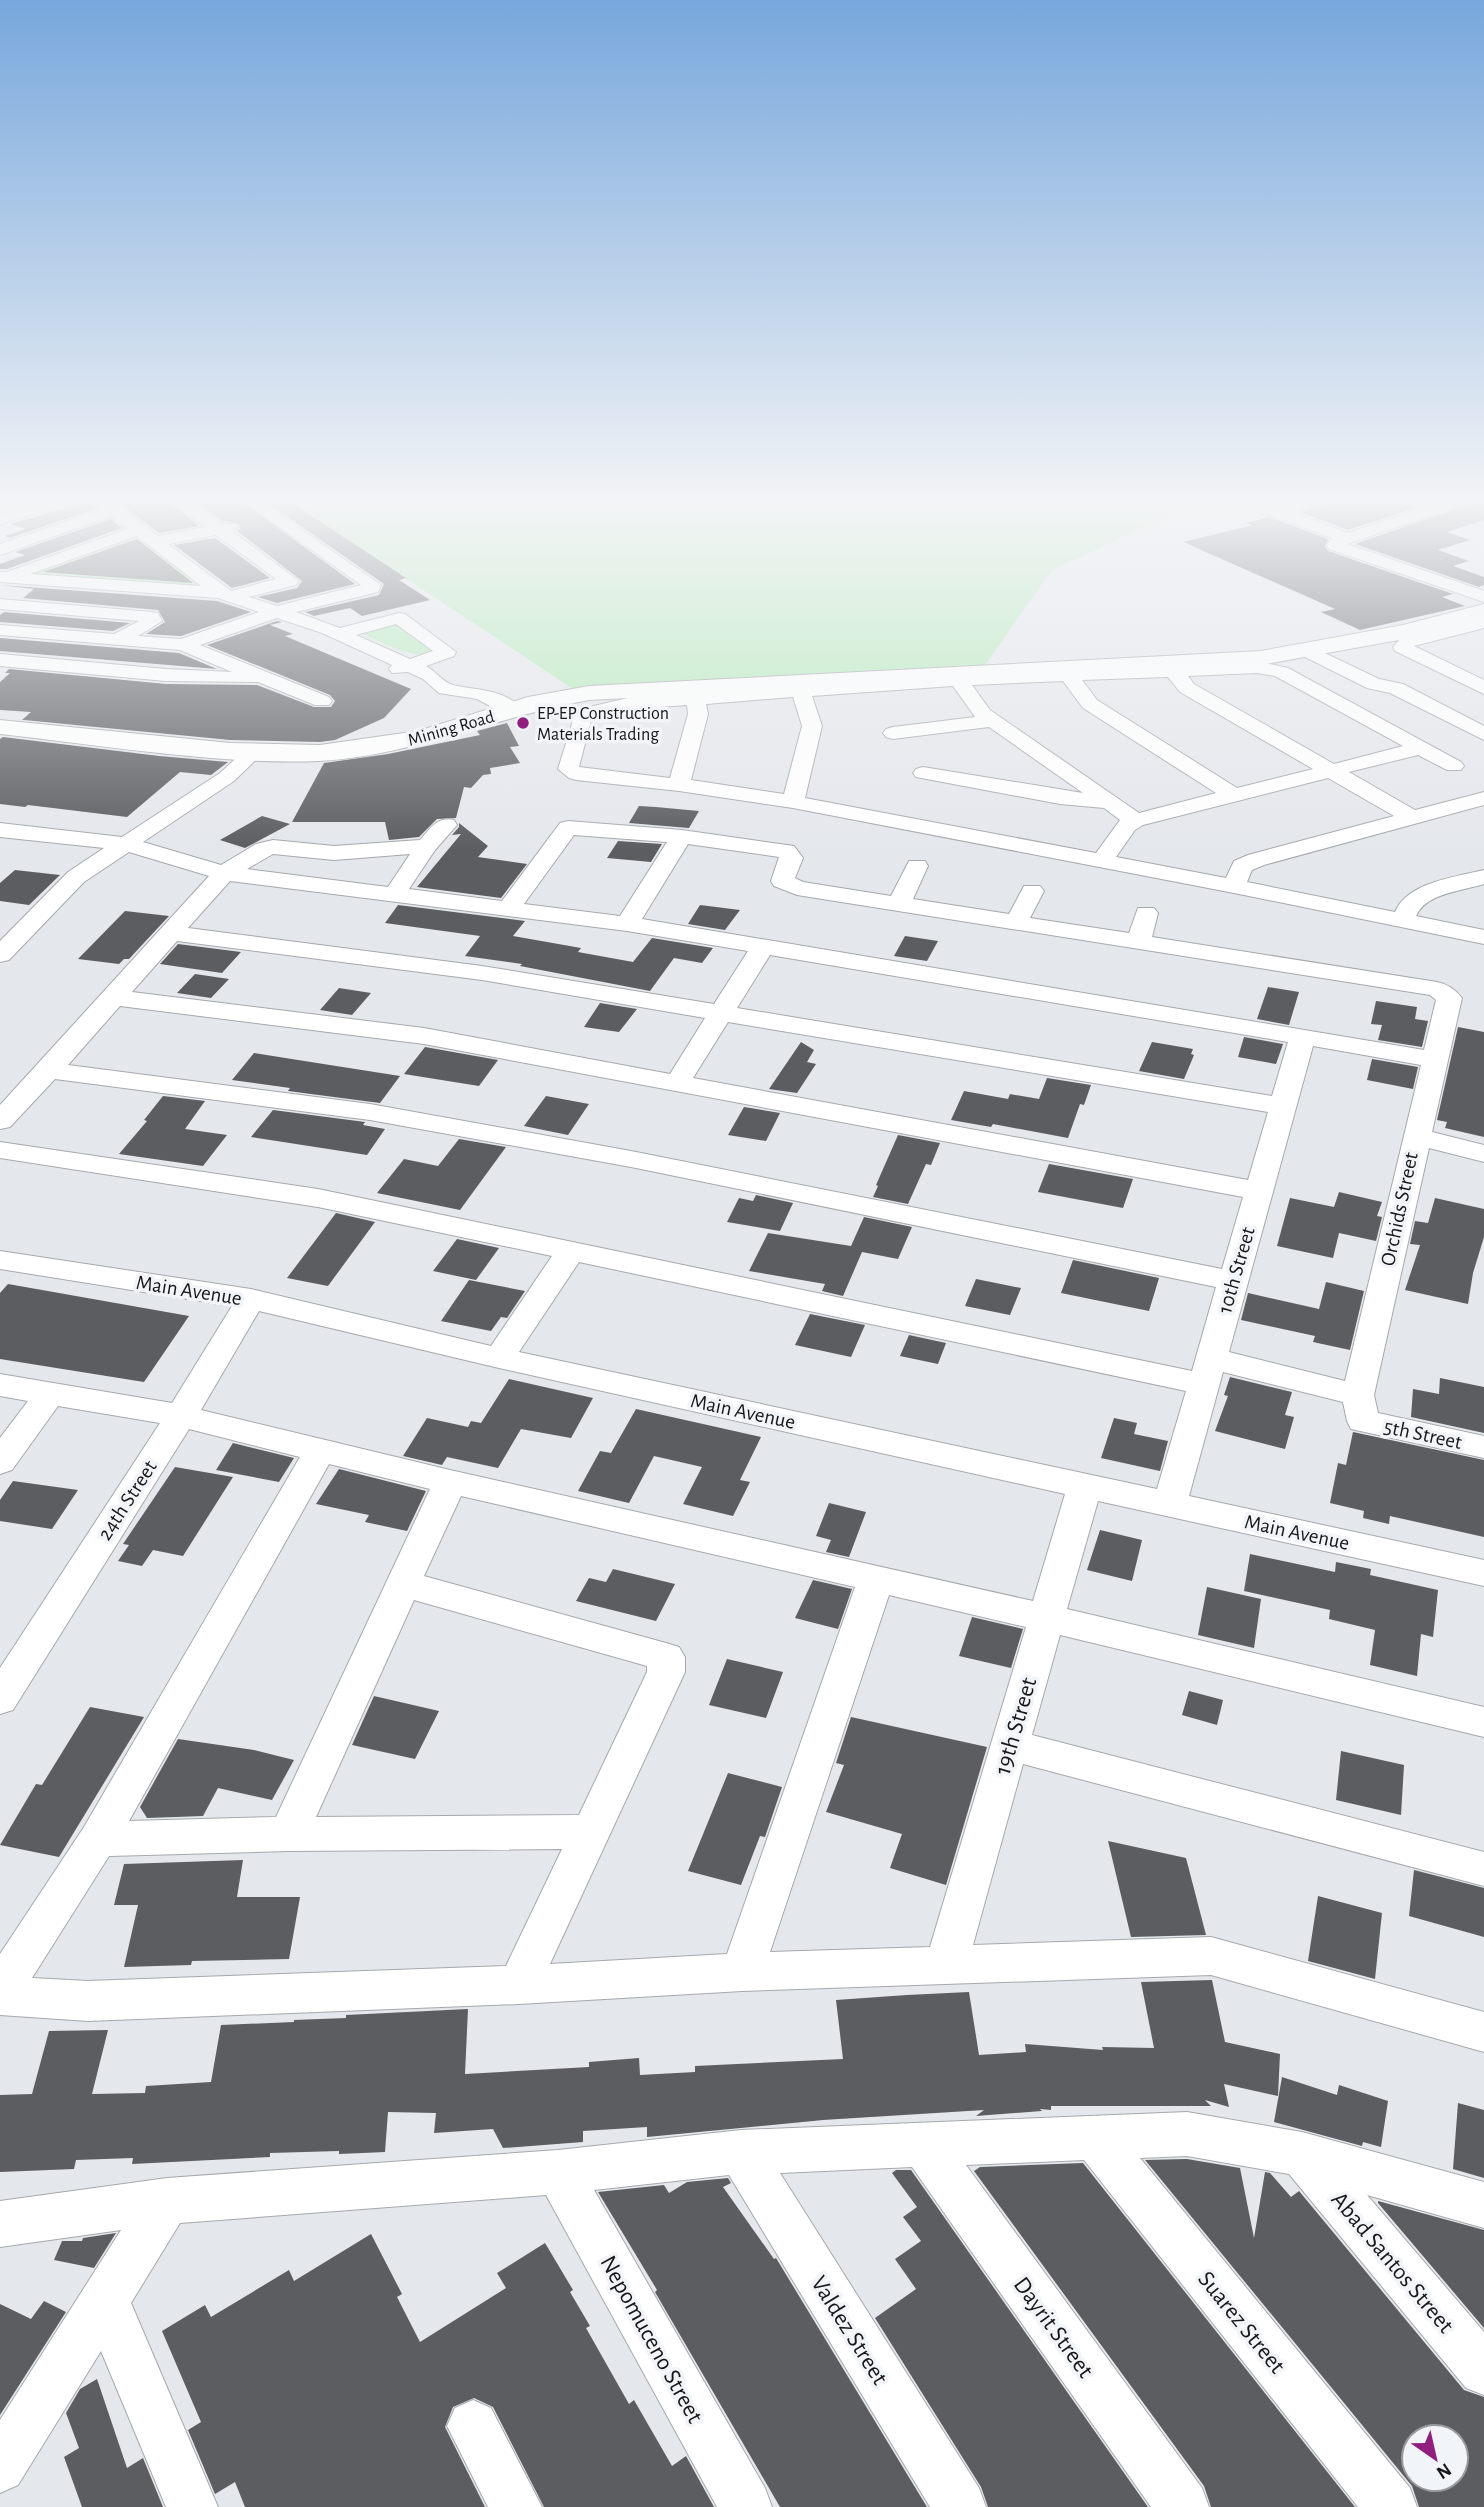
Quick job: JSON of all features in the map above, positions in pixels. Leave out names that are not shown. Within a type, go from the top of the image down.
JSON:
[{"type":"street","points":[[118,639],[153,621],[152,617],[140,616]]},
{"type":"street","points":[[183,645],[265,616]]},
{"type":"street","points":[[292,616],[410,665],[430,675],[440,687],[447,690],[483,694],[512,709]]},
{"type":"street","points":[[307,642],[333,632],[407,616]]},
{"type":"street","name":"Mining Road","points":[[0,727],[242,752],[320,753],[396,743],[444,732],[512,709],[566,696],[608,691],[1232,660],[1308,650],[1336,656],[1465,616]]},
{"type":"street","points":[[345,657],[381,673],[447,652],[399,618]]},
{"type":"street","points":[[1484,622],[1408,642],[1402,647],[1475,676],[1484,688]]},
{"type":"street","points":[[0,631],[183,645],[322,701]]},
{"type":"street","points":[[1336,656],[1362,662],[1395,679],[1399,683],[1396,688]]},
{"type":"street","points":[[1336,656],[1374,684],[1396,688],[1484,734]]},
{"type":"street","points":[[0,660],[166,675],[267,678]]},
{"type":"street","points":[[1454,766],[1270,668],[958,680],[632,703],[588,713],[582,718],[568,769],[576,774],[679,785],[793,802],[1234,886],[1484,937]]},
{"type":"street","points":[[1174,671],[1187,688],[1412,817]]},
{"type":"street","points":[[1069,676],[1090,704],[1234,795]]},
{"type":"street","points":[[958,680],[992,722],[1135,820]]},
{"type":"street","points":[[793,802],[812,726],[801,691]]},
{"type":"street","points":[[679,785],[698,714],[696,699]]},
{"type":"street","points":[[893,733],[992,722]]},
{"type":"street","points":[[919,732],[922,783],[1108,802]]},
{"type":"street","points":[[1101,862],[1127,825],[1135,820],[1420,748]]},
{"type":"street","points":[[0,955],[76,877],[192,798],[228,777],[242,752]]},
{"type":"street","points":[[1234,886],[1242,866],[1256,860],[1484,798]]},
{"type":"street","points":[[394,895],[426,846],[446,825]]},
{"type":"street","points":[[508,909],[568,828],[786,851],[792,858],[782,881],[787,886],[1139,942],[1146,914]]},
{"type":"street","points":[[0,830],[125,844],[224,873],[627,925],[1434,1059]]},
{"type":"street","points":[[627,925],[682,838]]},
{"type":"street","points":[[0,1121],[49,1070],[224,873],[270,847],[334,853],[426,846]]},
{"type":"street","points":[[899,904],[917,866]]},
{"type":"street","points":[[1403,920],[1410,904],[1422,895],[1484,877]]},
{"type":"street","points":[[1016,923],[1032,891]]},
{"type":"street","points":[[170,933],[482,973],[1283,1106]]},
{"type":"street","name":"Orchids Street","points":[[1139,942],[1437,989],[1449,998],[1416,1136],[1361,1408]]},
{"type":"street","points":[[677,1083],[762,948]]},
{"type":"street","points":[[112,997],[424,1036],[1259,1191]]},
{"type":"street","name":"10th Street","points":[[1170,1503],[1303,1037]]},
{"type":"street","points":[[49,1070],[370,1112],[631,1159],[1233,1281]]},
{"type":"street","points":[[1416,1136],[1484,1154]]},
{"type":"street","name":"5th Street","points":[[0,1150],[318,1198],[570,1251],[1207,1371],[1361,1408],[1484,1447]]},
{"type":"street","points":[[499,1358],[570,1251]]},
{"type":"street","name":"Main Avenue","points":[[0,1260],[251,1299],[499,1358],[1484,1573]]},
{"type":"street","name":"24th Street","points":[[0,1699],[181,1416],[251,1299]]},
{"type":"street","points":[[0,1385],[181,1416],[450,1482],[1047,1618],[1484,1722]]},
{"type":"street","points":[[0,1462],[50,1394]]},
{"type":"street","points":[[320,1449],[98,1839],[0,1993],[88,2001],[519,1986],[741,1972],[1211,1956],[1484,2032]]},
{"type":"street","points":[[288,1834],[450,1482]]},
{"type":"street","name":"19th Street","points":[[945,1967],[1085,1486]]},
{"type":"street","points":[[741,1972],[876,1579]]},
{"type":"street","points":[[404,1584],[666,1657],[666,1672],[519,1986]]},
{"type":"street","points":[[1009,1745],[1484,1869]]},
{"type":"street","points":[[98,1839],[288,1834],[591,1832]]},
{"type":"street","points":[[0,2224],[167,2201],[558,2172],[741,2152],[925,2147],[1093,2136],[1187,2134],[1302,2154],[1484,2205]]},
{"type":"street","name":"Suarez Street","points":[[1093,2136],[1391,2507]]},
{"type":"street","name":"Dayrit Street","points":[[925,2147],[1183,2507]]},
{"type":"street","name":"Valdez Street","points":[[741,2152],[960,2507]]},
{"type":"street","name":"Abad Santos Street","points":[[1302,2154],[1484,2370]]},
{"type":"street","name":"Nepomuceno Street","points":[[558,2172],[746,2507]]},
{"type":"street","points":[[0,2467],[106,2303],[167,2201]]},
{"type":"street","points":[[106,2303],[192,2507]]},
{"type":"street","points":[[473,2426],[516,2507]]},
{"type":"green space","points":[[463,616],[1020,616],[985,665],[576,691]]},
{"type":"green space","points":[[395,622],[444,652],[421,655],[411,653],[361,633]]},
{"type":"building","points":[[0,616],[50,616],[130,623],[113,631],[0,622]]},
{"type":"building","points":[[161,616],[239,616],[181,636],[146,634],[165,622]]},
{"type":"building","points":[[1330,616],[1421,616],[1360,630]]},
{"type":"building","points":[[277,621],[282,622],[270,625],[293,634],[285,636],[411,689],[384,718],[335,740],[320,742],[230,740],[22,720],[31,712],[0,710],[0,682],[10,673],[5,673],[9,669],[166,684],[257,685],[314,707],[331,707],[335,701],[330,695],[207,645]]},
{"type":"building","points":[[0,638],[179,653],[217,669],[0,651]]},
{"type":"building","points":[[507,723],[519,746],[510,747],[520,763],[490,768],[491,774],[483,775],[471,788],[464,787],[456,818],[437,819],[419,837],[389,840],[385,822],[292,822],[324,763],[388,754],[480,735],[477,731]]},
{"type":"building","points":[[3,737],[228,762],[211,775],[180,772],[127,817],[28,805],[25,807],[0,804],[0,739]]},
{"type":"building","points":[[639,806],[699,811],[689,828],[629,823]]},
{"type":"building","points":[[262,816],[290,824],[245,848],[220,840]]},
{"type":"building","points":[[459,823],[488,846],[478,857],[527,864],[501,898],[417,887],[461,834],[452,835]]},
{"type":"building","points":[[618,841],[662,844],[651,862],[607,858]]},
{"type":"building","points":[[15,870],[60,875],[29,905],[0,901],[0,883]]},
{"type":"building","points":[[398,905],[525,921],[513,936],[581,948],[578,952],[633,962],[652,938],[713,948],[702,963],[674,958],[650,991],[520,966],[522,964],[465,956],[480,936],[385,923]]},
{"type":"building","points":[[700,905],[740,910],[725,930],[688,924]]},
{"type":"building","points":[[125,911],[169,916],[129,959],[124,959],[119,964],[78,959]]},
{"type":"building","points":[[905,936],[938,941],[927,961],[894,956]]},
{"type":"building","points":[[178,944],[241,952],[222,973],[160,964]]},
{"type":"building","points":[[195,974],[229,979],[211,998],[177,993]]},
{"type":"building","points":[[1268,987],[1299,992],[1289,1025],[1257,1019]]},
{"type":"building","points":[[339,988],[371,993],[352,1015],[320,1010]]},
{"type":"building","points":[[1376,1001],[1417,1007],[1415,1019],[1428,1021],[1422,1047],[1378,1040],[1382,1025],[1371,1024]]},
{"type":"building","points":[[600,1003],[637,1009],[619,1032],[584,1027]]},
{"type":"building","points":[[1458,1027],[1484,1032],[1484,1137],[1445,1128],[1447,1122],[1437,1120]]},
{"type":"building","points":[[1244,1037],[1283,1044],[1276,1064],[1238,1057]]},
{"type":"building","points":[[801,1042],[814,1050],[807,1062],[816,1064],[797,1093],[769,1089]]},
{"type":"building","points":[[1152,1042],[1193,1049],[1191,1054],[1194,1055],[1184,1079],[1139,1071]]},
{"type":"building","points":[[425,1047],[498,1060],[479,1086],[404,1074]]},
{"type":"building","points":[[254,1053],[400,1076],[380,1103],[288,1091],[290,1088],[232,1080]]},
{"type":"building","points":[[1372,1059],[1418,1067],[1413,1089],[1367,1080]]},
{"type":"building","points":[[1047,1078],[1091,1085],[1084,1105],[1080,1104],[1068,1138],[993,1124],[991,1127],[951,1120],[964,1091],[1008,1099],[1010,1094],[1039,1099]]},
{"type":"building","points":[[163,1096],[205,1101],[185,1129],[227,1135],[203,1166],[119,1154],[147,1121],[144,1120]]},
{"type":"building","points":[[546,1096],[589,1104],[568,1135],[524,1126]]},
{"type":"building","points":[[744,1107],[780,1113],[766,1141],[728,1135]]},
{"type":"building","points":[[273,1110],[365,1122],[363,1125],[385,1129],[367,1155],[251,1137]]},
{"type":"building","points":[[898,1135],[940,1143],[931,1165],[926,1164],[908,1204],[873,1197]]},
{"type":"building","points":[[459,1139],[506,1147],[460,1210],[377,1193],[404,1159],[438,1166]]},
{"type":"building","points":[[1049,1164],[1133,1179],[1123,1208],[1038,1192]]},
{"type":"building","points":[[1339,1192],[1382,1202],[1377,1216],[1382,1217],[1376,1241],[1339,1233],[1333,1258],[1277,1246],[1290,1198],[1334,1207]]},
{"type":"building","points":[[756,1195],[793,1203],[780,1231],[727,1222],[739,1198],[753,1201]]},
{"type":"building","points":[[1435,1198],[1484,1209],[1484,1237],[1473,1273],[1468,1304],[1405,1290],[1420,1245],[1410,1244],[1415,1221],[1428,1223]]},
{"type":"building","points":[[336,1213],[375,1222],[328,1286],[287,1278]]},
{"type":"building","points":[[864,1217],[912,1227],[898,1259],[862,1252],[843,1296],[822,1291],[825,1284],[749,1271],[768,1233],[851,1246]]},
{"type":"building","points":[[457,1239],[499,1248],[476,1280],[433,1271]]},
{"type":"building","points":[[1073,1260],[1159,1278],[1149,1311],[1061,1293]]},
{"type":"building","points":[[976,1279],[1021,1288],[1010,1315],[965,1306]]},
{"type":"building","points":[[469,1280],[525,1291],[507,1318],[501,1317],[491,1331],[441,1321]]},
{"type":"building","points":[[1326,1282],[1364,1291],[1350,1350],[1313,1342],[1315,1336],[1241,1320],[1248,1293],[1319,1309]]},
{"type":"building","points":[[8,1284],[189,1316],[144,1382],[0,1359],[0,1293]]},
{"type":"building","points":[[810,1314],[865,1325],[851,1357],[795,1345]]},
{"type":"building","points":[[909,1335],[946,1343],[938,1364],[900,1356]]},
{"type":"building","points":[[1230,1377],[1292,1392],[1285,1415],[1294,1417],[1285,1449],[1215,1431],[1228,1396],[1224,1395]]},
{"type":"building","points":[[1440,1378],[1484,1387],[1484,1433],[1411,1417],[1413,1389],[1439,1394]]},
{"type":"building","points":[[509,1379],[593,1398],[571,1438],[521,1429],[498,1468],[447,1457],[442,1465],[403,1456],[427,1418],[468,1427],[471,1421],[481,1423]]},
{"type":"building","points":[[636,1409],[761,1437],[740,1480],[750,1482],[733,1516],[683,1504],[702,1467],[654,1456],[629,1503],[578,1491],[600,1451],[611,1453]]},
{"type":"building","points":[[1114,1418],[1137,1423],[1134,1434],[1168,1441],[1160,1471],[1101,1458]]},
{"type":"building","points":[[1353,1432],[1484,1460],[1484,1537],[1390,1516],[1389,1524],[1363,1518],[1364,1511],[1330,1503],[1338,1463],[1346,1465]]},
{"type":"building","points":[[233,1443],[294,1458],[279,1482],[216,1470]]},
{"type":"building","points":[[175,1467],[233,1477],[183,1556],[153,1550],[142,1566],[118,1561],[129,1545],[123,1544]]},
{"type":"building","points":[[339,1469],[426,1491],[407,1531],[365,1522],[369,1515],[316,1504]]},
{"type":"building","points":[[13,1481],[78,1490],[52,1529],[0,1521],[0,1500]]},
{"type":"building","points":[[829,1503],[866,1512],[849,1557],[826,1552],[831,1540],[816,1536]]},
{"type":"building","points":[[1100,1530],[1142,1540],[1132,1581],[1087,1570]]},
{"type":"building","points":[[1250,1554],[1335,1572],[1336,1562],[1371,1569],[1370,1575],[1438,1590],[1433,1637],[1421,1634],[1417,1676],[1370,1665],[1375,1630],[1329,1619],[1330,1610],[1244,1591]]},
{"type":"building","points":[[613,1569],[675,1584],[656,1621],[576,1601],[589,1578],[606,1582]]},
{"type":"building","points":[[813,1580],[852,1589],[838,1629],[795,1618]]},
{"type":"building","points":[[1207,1587],[1261,1599],[1254,1648],[1198,1635]]},
{"type":"building","points":[[972,1617],[1023,1629],[1011,1668],[959,1656]]},
{"type":"building","points":[[727,1659],[783,1672],[766,1718],[709,1705]]},
{"type":"building","points":[[1189,1691],[1223,1700],[1217,1725],[1182,1715]]},
{"type":"building","points":[[374,1696],[439,1711],[415,1759],[352,1745]]},
{"type":"building","points":[[90,1707],[144,1717],[59,1857],[0,1845],[36,1784],[42,1785]]},
{"type":"building","points":[[851,1717],[987,1747],[946,1885],[890,1868],[902,1834],[826,1812],[844,1765],[836,1763]]},
{"type":"building","points":[[178,1739],[254,1750],[294,1760],[272,1800],[218,1788],[203,1816],[147,1818],[140,1807]]},
{"type":"building","points":[[1341,1751],[1404,1765],[1401,1815],[1336,1800]]},
{"type":"building","points":[[728,1773],[782,1787],[765,1837],[760,1836],[741,1885],[688,1871]]},
{"type":"building","points":[[1108,1841],[1186,1858],[1206,1935],[1131,1937]]},
{"type":"building","points":[[243,1860],[237,1897],[300,1897],[289,1959],[192,1961],[191,1965],[124,1967],[138,1905],[114,1905],[124,1864]]},
{"type":"building","points":[[1414,1870],[1484,1888],[1484,1937],[1409,1916]]},
{"type":"building","points":[[1318,1896],[1382,1913],[1375,1979],[1308,1961]]},
{"type":"building","points":[[1212,1980],[1225,2042],[1280,2054],[1278,2096],[1224,2084],[1229,2107],[1205,2100],[1211,2106],[1051,2106],[1051,2110],[1040,2109],[1042,2111],[976,2116],[984,2110],[823,2120],[647,2137],[647,2127],[583,2131],[583,2142],[503,2148],[493,2129],[434,2133],[436,2113],[388,2112],[385,2152],[270,2153],[270,2157],[132,2164],[133,2158],[76,2160],[74,2169],[0,2172],[0,2095],[32,2094],[49,2031],[108,2030],[92,2094],[145,2093],[146,2086],[211,2082],[221,2025],[468,2009],[465,2074],[589,2067],[589,2062],[639,2058],[640,2075],[695,2072],[695,2066],[843,2059],[836,2000],[907,1995],[969,1992],[979,2055],[1026,2052],[1025,2044],[1103,2050],[1102,2047],[1154,2048],[1141,1982]]},
{"type":"building","points":[[1282,2077],[1337,2095],[1339,2085],[1388,2101],[1381,2147],[1363,2142],[1362,2146],[1274,2122]]},
{"type":"building","points":[[1458,2103],[1484,2110],[1484,2178],[1453,2169]]},
{"type":"building","points":[[1187,2159],[1240,2168],[1254,2238],[1265,2172],[1270,2173],[1291,2197],[1299,2191],[1464,2390],[1484,2397],[1484,2507],[1419,2507],[1414,2493],[1470,2493],[1470,2423],[1400,2423],[1400,2471],[1145,2160]]},
{"type":"building","points":[[1083,2163],[1355,2507],[1211,2507],[1204,2486],[974,2171],[980,2167]]},
{"type":"building","points":[[896,2170],[911,2170],[1148,2507],[988,2507],[981,2487],[875,2318],[916,2289],[895,2259],[921,2241],[903,2217],[917,2207],[892,2173]]},
{"type":"building","points":[[728,2178],[731,2183],[723,2187],[774,2259],[776,2258],[927,2507],[780,2507],[598,2192],[664,2185],[669,2193],[687,2182]]},
{"type":"building","points":[[1378,2203],[1484,2230],[1484,2328]]},
{"type":"building","points":[[116,2233],[94,2268],[54,2260],[62,2241],[82,2241],[83,2238]]},
{"type":"building","points":[[371,2234],[402,2294],[397,2297],[420,2342],[506,2288],[497,2273],[545,2243],[573,2290],[570,2292],[590,2326],[586,2328],[629,2404],[634,2400],[672,2466],[686,2456],[714,2507],[544,2507],[493,2407],[474,2398],[453,2407],[445,2427],[485,2507],[245,2507],[235,2482],[215,2494],[188,2430],[201,2422],[162,2331],[205,2305],[211,2317],[289,2270],[294,2281]]},
{"type":"building","points":[[44,2301],[66,2312],[0,2415],[0,2304],[31,2319]]},
{"type":"building","points":[[97,2379],[127,2468],[143,2458],[163,2507],[82,2507],[64,2457],[79,2448],[66,2413],[80,2389]]},
{"type":"place","name":"EP-EP Construction Materials Trading","points":[[523,723]]}]
